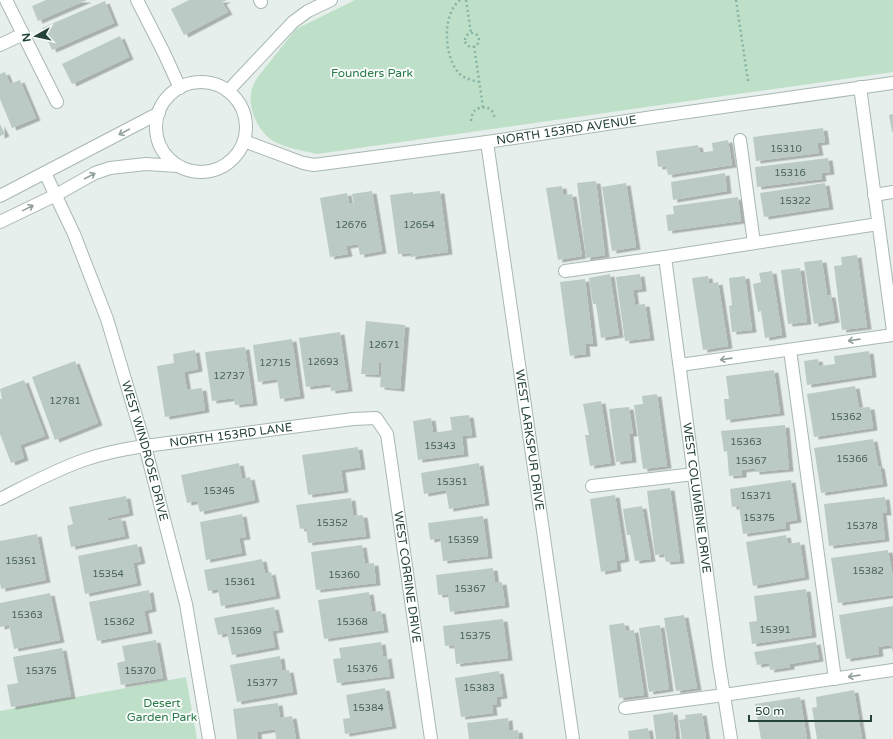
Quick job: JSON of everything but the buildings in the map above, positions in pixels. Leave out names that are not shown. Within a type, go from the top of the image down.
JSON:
[{"type":"street","points":[[6,0],[57,102]]},
{"type":"street","points":[[137,0],[180,88]]},
{"type":"street","points":[[228,91],[293,22],[308,11],[331,0]]},
{"type":"street","points":[[0,45],[23,34]]},
{"type":"street","points":[[0,222],[56,195],[95,173],[110,168],[146,164],[178,166],[188,170],[200,172],[217,169],[232,160],[239,152],[244,141],[246,125],[243,110],[234,97],[218,85],[206,82],[194,83],[180,88],[172,93],[164,102],[158,113],[158,137],[165,153],[178,166]]},
{"type":"street","name":"NORTH 153RD AVENUE","points":[[244,141],[303,163],[314,165],[487,142],[893,83]]},
{"type":"street","points":[[860,87],[893,331]]},
{"type":"street","points":[[0,196],[158,113]]},
{"type":"street","points":[[740,140],[754,243]]},
{"type":"street","name":"WEST LARKSPUR DRIVE","points":[[487,142],[573,739]]},
{"type":"street","name":"WEST WINDROSE DRIVE","points":[[45,173],[74,234],[107,319],[144,446],[186,604],[209,739]]},
{"type":"street","points":[[874,195],[893,192]]},
{"type":"street","points":[[565,271],[878,224]]},
{"type":"street","name":"WEST COLUMBINE DRIVE","points":[[665,257],[731,739]]},
{"type":"street","points":[[680,366],[893,335]]},
{"type":"street","points":[[790,350],[834,679]]},
{"type":"street","name":"NORTH 153RD LANE","points":[[0,499],[60,470],[85,460],[115,451],[353,419],[376,418]]},
{"type":"street","name":"WEST CORRINE DRIVE","points":[[376,418],[387,434],[431,739]]},
{"type":"street","points":[[592,486],[694,474]]},
{"type":"street","points":[[624,708],[893,670]]},
{"type":"path","points":[[460,0],[448,18],[447,31],[449,50],[454,65],[460,73],[466,78],[479,82]]},
{"type":"path","points":[[466,0],[471,33]]},
{"type":"path","points":[[736,0],[748,81]]},
{"type":"path","points":[[471,33],[477,35],[479,39],[478,43],[474,46],[468,46],[465,42],[467,35],[471,33]]},
{"type":"path","points":[[474,46],[483,107]]},
{"type":"path","points":[[472,121],[474,110],[480,107],[487,107],[492,111],[495,118]]},
{"type":"green space","name":"Founders Park","points":[[355,0],[893,0],[893,72],[317,154],[290,148],[275,142],[263,132],[255,118],[251,102],[253,85],[296,29]]},
{"type":"green space","name":"Desert Garden Park","points":[[186,677],[197,739],[0,739],[0,711]]}]
